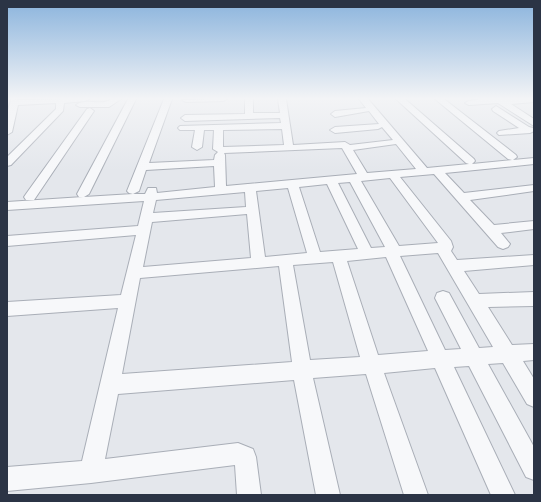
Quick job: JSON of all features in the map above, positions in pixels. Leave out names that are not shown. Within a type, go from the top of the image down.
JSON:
[{"type":"street","points":[[7,163],[47,122]]},
{"type":"street","points":[[30,197],[82,122]]},
{"type":"street","points":[[83,194],[120,122]]},
{"type":"street","points":[[133,191],[159,122]]},
{"type":"street","points":[[284,122],[289,148]]},
{"type":"street","points":[[375,122],[392,143],[418,169]]},
{"type":"street","points":[[381,122],[418,169]]},
{"type":"street","points":[[426,122],[470,161]]},
{"type":"street","points":[[473,122],[527,159]]},
{"type":"street","points":[[502,133],[532,125]]},
{"type":"street","points":[[220,150],[241,138],[262,138],[285,126]]},
{"type":"street","points":[[335,130],[378,126]]},
{"type":"street","points":[[183,128],[219,127],[241,138],[262,138],[289,148],[343,145],[348,148],[392,143]]},
{"type":"street","points":[[219,127],[218,149],[220,150],[220,187]]},
{"type":"street","points":[[196,147],[200,128]]},
{"type":"street","points":[[348,148],[439,359],[503,495]]},
{"type":"street","points":[[220,187],[250,188],[331,180],[470,161],[527,159]]},
{"type":"street","points":[[7,206],[220,187],[393,174],[418,169],[437,170],[527,159]]},
{"type":"street","points":[[142,167],[219,163]]},
{"type":"street","points":[[437,170],[503,244]]},
{"type":"street","points":[[134,273],[446,247],[446,244],[393,174]]},
{"type":"street","points":[[331,180],[367,254]]},
{"type":"street","points":[[292,184],[315,258]]},
{"type":"street","points":[[250,188],[260,263]]},
{"type":"street","points":[[461,197],[534,188]]},
{"type":"street","points":[[7,199],[133,191],[152,193]]},
{"type":"street","points":[[91,472],[152,193]]},
{"type":"street","points":[[7,241],[253,210]]},
{"type":"street","points":[[491,230],[534,225]]},
{"type":"street","points":[[442,248],[534,397]]},
{"type":"street","points":[[338,256],[372,365],[416,495]]},
{"type":"street","points":[[453,266],[534,260]]},
{"type":"street","points":[[285,261],[302,370],[328,495]]},
{"type":"street","points":[[443,298],[534,470]]},
{"type":"street","points":[[475,301],[534,299]]},
{"type":"street","points":[[7,309],[128,301]]},
{"type":"street","points":[[110,385],[534,352]]},
{"type":"street","points":[[7,479],[91,472],[238,454],[244,457],[249,495]]}]
